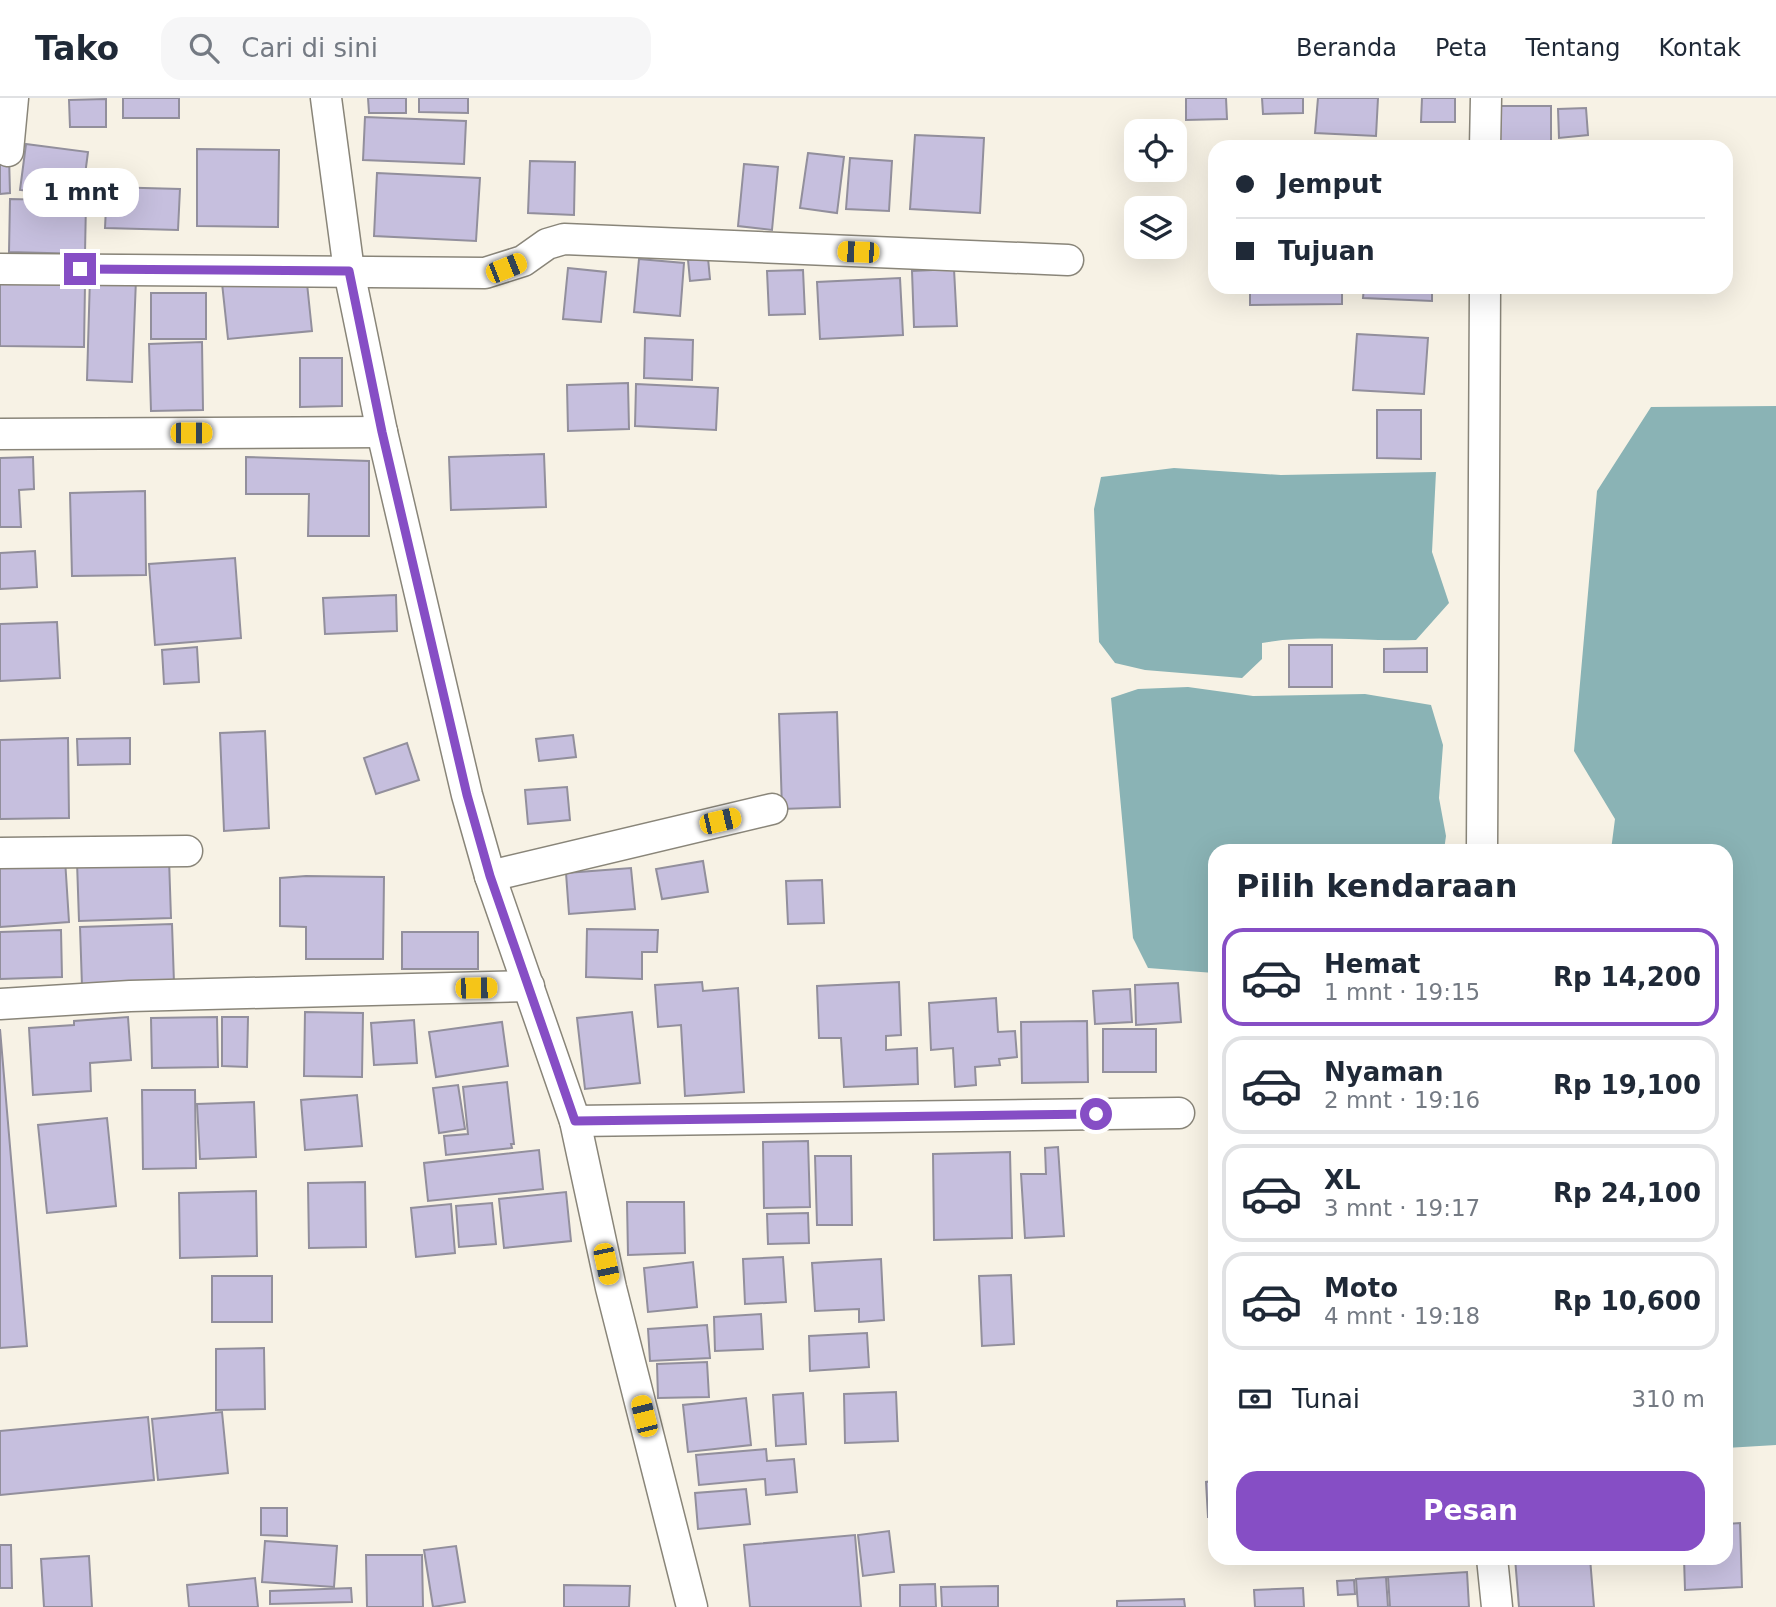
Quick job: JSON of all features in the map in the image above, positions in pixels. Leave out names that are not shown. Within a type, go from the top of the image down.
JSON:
[{"type":"street","points":[[8,151],[13,98]]},
{"type":"street","points":[[326,98],[349,271],[382,432],[467,795],[490,876],[575,1121],[611,1288],[692,1607]]},
{"type":"street","points":[[1485,140],[1486,98]]},
{"type":"street","points":[[0,268],[485,273],[523,261],[547,244],[564,239],[1068,260]]},
{"type":"street","points":[[1482,844],[1485,294]]},
{"type":"street","points":[[0,434],[382,432]]},
{"type":"street","points":[[490,876],[772,809]]},
{"type":"street","points":[[0,853],[187,851]]},
{"type":"street","points":[[0,1004],[130,996],[529,986]]},
{"type":"street","points":[[575,1121],[1179,1113]]},
{"type":"street","points":[[1493,1565],[1497,1607]]},
{"type":"water","points":[[1776,406],[1776,1445],[1733,1448],[1733,844],[1612,844],[1615,819],[1574,751],[1597,491],[1651,407]]},
{"type":"water","points":[[1174,468],[1281,475],[1436,472],[1432,552],[1449,603],[1416,640],[1320,639],[1262,643],[1262,659],[1242,678],[1145,670],[1115,663],[1099,642],[1094,509],[1101,477]]},
{"type":"water","points":[[1188,687],[1253,696],[1365,694],[1431,705],[1443,745],[1439,798],[1446,836],[1445,844],[1208,844],[1208,973],[1148,968],[1133,938],[1111,698],[1138,689]]},
{"type":"building","points":[[123,98],[179,98],[179,118],[123,118]]},
{"type":"building","points":[[368,98],[406,98],[406,113],[369,113]]},
{"type":"building","points":[[419,98],[468,98],[468,113],[419,112]]},
{"type":"building","points":[[1186,98],[1226,98],[1227,119],[1186,119]]},
{"type":"building","points":[[1262,98],[1303,98],[1303,113],[1263,114]]},
{"type":"building","points":[[1318,98],[1378,98],[1376,136],[1315,133]]},
{"type":"building","points":[[1422,98],[1455,98],[1455,122],[1421,122]]},
{"type":"building","points":[[106,99],[106,127],[70,127],[69,100]]},
{"type":"building","points":[[1500,106],[1551,106],[1551,140],[1500,140]]},
{"type":"building","points":[[1586,108],[1588,135],[1559,138],[1558,109]]},
{"type":"building","points":[[365,117],[466,121],[464,164],[363,160]]},
{"type":"building","points":[[915,135],[984,138],[980,213],[910,209]]},
{"type":"building","points":[[26,144],[88,152],[82,198],[20,190]]},
{"type":"building","points":[[197,149],[279,150],[278,227],[197,226]]},
{"type":"building","points":[[808,153],[844,157],[837,213],[800,208]]},
{"type":"building","points":[[0,156],[9,156],[10,193],[0,194]]},
{"type":"building","points":[[850,158],[892,161],[889,211],[846,209]]},
{"type":"building","points":[[530,161],[575,162],[574,215],[528,213]]},
{"type":"building","points":[[744,164],[778,167],[772,230],[738,226]]},
{"type":"building","points":[[377,173],[480,178],[476,241],[374,236]]},
{"type":"building","points":[[107,187],[180,189],[178,230],[105,228]]},
{"type":"building","points":[[10,199],[86,201],[85,254],[9,252]]},
{"type":"building","points":[[708,258],[710,279],[690,281],[688,260]]},
{"type":"building","points":[[639,259],[684,263],[680,316],[634,312]]},
{"type":"building","points":[[568,268],[606,272],[601,322],[563,319]]},
{"type":"building","points":[[954,269],[957,326],[914,327],[912,271]]},
{"type":"building","points":[[803,270],[805,314],[769,315],[767,271]]},
{"type":"building","points":[[306,274],[312,331],[228,339],[222,283]]},
{"type":"building","points":[[90,277],[136,279],[132,382],[87,380]]},
{"type":"building","points":[[900,278],[903,335],[820,339],[817,282]]},
{"type":"building","points":[[0,284],[85,284],[84,347],[0,346]]},
{"type":"building","points":[[151,293],[206,293],[206,339],[151,339]]},
{"type":"building","points":[[1250,294],[1342,294],[1342,304],[1250,305]]},
{"type":"building","points":[[1363,294],[1432,294],[1432,301],[1363,298]]},
{"type":"building","points":[[1357,334],[1428,338],[1424,394],[1353,390]]},
{"type":"building","points":[[645,338],[693,340],[692,380],[644,378]]},
{"type":"building","points":[[202,342],[203,410],[151,411],[149,344]]},
{"type":"building","points":[[300,358],[342,358],[342,406],[300,407]]},
{"type":"building","points":[[628,383],[629,429],[568,431],[567,385]]},
{"type":"building","points":[[636,384],[718,388],[716,430],[635,426]]},
{"type":"building","points":[[1377,410],[1421,410],[1421,459],[1377,458]]},
{"type":"building","points":[[544,454],[546,507],[451,510],[449,457]]},
{"type":"building","points":[[33,457],[34,489],[19,490],[21,527],[0,527],[0,458]]},
{"type":"building","points":[[246,457],[369,461],[369,536],[308,536],[309,494],[246,494]]},
{"type":"building","points":[[145,491],[146,575],[72,576],[70,493]]},
{"type":"building","points":[[35,551],[37,587],[0,589],[0,553]]},
{"type":"building","points":[[235,558],[241,638],[155,645],[149,564]]},
{"type":"building","points":[[396,595],[397,631],[325,634],[323,598]]},
{"type":"building","points":[[57,622],[60,678],[0,681],[0,624]]},
{"type":"building","points":[[1289,645],[1332,645],[1332,687],[1289,687]]},
{"type":"building","points":[[197,647],[199,682],[164,684],[162,650]]},
{"type":"building","points":[[1427,648],[1427,672],[1384,672],[1384,649]]},
{"type":"building","points":[[837,712],[840,807],[782,809],[779,714]]},
{"type":"building","points":[[265,731],[269,828],[224,831],[220,733]]},
{"type":"building","points":[[573,735],[576,757],[539,761],[536,739]]},
{"type":"building","points":[[68,738],[69,818],[0,819],[0,740]]},
{"type":"building","points":[[130,738],[130,764],[78,765],[77,739]]},
{"type":"building","points":[[407,743],[419,780],[376,794],[364,758]]},
{"type":"building","points":[[567,787],[570,820],[528,824],[525,790]]},
{"type":"building","points":[[65,859],[69,922],[0,927],[0,864]]},
{"type":"building","points":[[169,859],[171,918],[79,921],[77,862]]},
{"type":"building","points":[[703,861],[708,892],[662,899],[656,869]]},
{"type":"building","points":[[631,868],[635,909],[569,914],[566,873]]},
{"type":"building","points":[[384,877],[383,959],[306,959],[306,927],[280,926],[280,878]]},
{"type":"building","points":[[822,880],[824,923],[788,924],[786,881]]},
{"type":"building","points":[[172,924],[174,983],[82,986],[80,927]]},
{"type":"building","points":[[587,929],[658,930],[657,952],[642,952],[642,979],[586,977]]},
{"type":"building","points":[[61,930],[62,977],[0,979],[0,932]]},
{"type":"building","points":[[402,932],[478,932],[478,969],[402,969]]},
{"type":"building","points":[[702,982],[703,991],[738,988],[744,1092],[685,1096],[681,1025],[658,1027],[655,985]]},
{"type":"building","points":[[899,982],[901,1035],[886,1036],[886,1050],[917,1048],[918,1084],[844,1087],[841,1038],[819,1038],[817,986]]},
{"type":"building","points":[[1178,983],[1181,1022],[1136,1025],[1135,985]]},
{"type":"building","points":[[1130,989],[1132,1022],[1095,1024],[1093,991]]},
{"type":"building","points":[[996,998],[998,1032],[1015,1031],[1017,1057],[999,1059],[1000,1065],[975,1067],[976,1085],[955,1087],[953,1048],[931,1050],[929,1003]]},
{"type":"building","points":[[305,1012],[363,1013],[362,1077],[304,1076]]},
{"type":"building","points":[[632,1012],[640,1083],[585,1089],[577,1018]]},
{"type":"building","points":[[128,1017],[131,1060],[90,1063],[91,1091],[33,1095],[29,1028]]},
{"type":"building","points":[[217,1017],[218,1067],[152,1068],[151,1018]]},
{"type":"building","points":[[222,1017],[248,1017],[247,1067],[222,1066]]},
{"type":"building","points":[[414,1020],[417,1063],[374,1065],[371,1023]]},
{"type":"building","points":[[1087,1021],[1088,1082],[1022,1083],[1021,1022]]},
{"type":"building","points":[[502,1022],[508,1066],[436,1077],[429,1032]]},
{"type":"building","points":[[0,1029],[27,1346],[0,1348]]},
{"type":"building","points":[[1103,1029],[1156,1029],[1156,1072],[1103,1072]]},
{"type":"building","points":[[507,1082],[514,1144],[511,1144],[512,1148],[446,1155],[444,1136],[468,1134],[463,1087]]},
{"type":"building","points":[[458,1085],[465,1129],[439,1133],[433,1088]]},
{"type":"building","points":[[142,1090],[195,1090],[196,1168],[143,1169]]},
{"type":"building","points":[[357,1095],[362,1146],[305,1150],[301,1100]]},
{"type":"building","points":[[254,1102],[256,1157],[200,1159],[197,1104]]},
{"type":"building","points":[[107,1118],[116,1206],[47,1213],[38,1125]]},
{"type":"building","points":[[808,1141],[810,1207],[764,1208],[763,1142]]},
{"type":"building","points":[[1058,1147],[1064,1236],[1025,1238],[1021,1174],[1046,1174],[1045,1148]]},
{"type":"building","points":[[539,1150],[543,1189],[428,1201],[424,1163]]},
{"type":"building","points":[[1010,1152],[1012,1238],[934,1240],[933,1154]]},
{"type":"building","points":[[815,1156],[851,1156],[852,1225],[817,1225]]},
{"type":"building","points":[[365,1182],[366,1247],[309,1248],[308,1183]]},
{"type":"building","points":[[256,1191],[257,1256],[180,1258],[179,1193]]},
{"type":"building","points":[[566,1192],[571,1241],[504,1248],[499,1199]]},
{"type":"building","points":[[627,1202],[684,1202],[685,1253],[628,1255]]},
{"type":"building","points":[[492,1203],[496,1244],[459,1247],[456,1206]]},
{"type":"building","points":[[451,1204],[455,1253],[416,1257],[411,1208]]},
{"type":"building","points":[[808,1213],[809,1243],[768,1244],[767,1214]]},
{"type":"building","points":[[783,1257],[786,1302],[745,1304],[743,1259]]},
{"type":"building","points":[[881,1259],[884,1320],[859,1322],[859,1309],[815,1311],[812,1263]]},
{"type":"building","points":[[693,1262],[697,1307],[648,1312],[644,1268]]},
{"type":"building","points":[[1011,1275],[1014,1344],[982,1346],[979,1276]]},
{"type":"building","points":[[212,1276],[272,1276],[272,1322],[212,1322]]},
{"type":"building","points":[[761,1314],[763,1349],[715,1351],[714,1317]]},
{"type":"building","points":[[707,1325],[710,1358],[650,1361],[648,1329]]},
{"type":"building","points":[[867,1333],[869,1367],[810,1371],[809,1336]]},
{"type":"building","points":[[264,1348],[265,1409],[216,1410],[216,1349]]},
{"type":"building","points":[[707,1362],[709,1397],[658,1398],[657,1364]]},
{"type":"building","points":[[896,1392],[898,1441],[845,1443],[844,1394]]},
{"type":"building","points":[[803,1393],[806,1444],[776,1446],[773,1395]]},
{"type":"building","points":[[746,1398],[751,1445],[688,1452],[683,1405]]},
{"type":"building","points":[[222,1412],[228,1473],[158,1480],[152,1419]]},
{"type":"building","points":[[148,1417],[154,1480],[0,1495],[0,1431]]},
{"type":"building","points":[[766,1449],[767,1461],[794,1459],[797,1492],[766,1495],[765,1479],[699,1485],[696,1455]]},
{"type":"building","points":[[1206,1482],[1208,1482],[1208,1517]]},
{"type":"building","points":[[746,1489],[750,1524],[698,1529],[695,1493]]},
{"type":"building","points":[[261,1508],[287,1508],[287,1536],[261,1535]]},
{"type":"building","points":[[1740,1523],[1742,1587],[1685,1590],[1684,1565],[1733,1565],[1733,1524]]},
{"type":"building","points":[[889,1531],[894,1572],[863,1576],[858,1535]]},
{"type":"building","points":[[855,1535],[861,1607],[750,1607],[744,1545]]},
{"type":"building","points":[[265,1541],[337,1546],[334,1587],[262,1582]]},
{"type":"building","points":[[0,1545],[11,1545],[12,1588],[0,1588]]},
{"type":"building","points":[[456,1546],[465,1602],[433,1607],[424,1550]]},
{"type":"building","points":[[366,1555],[422,1555],[423,1607],[367,1607]]},
{"type":"building","points":[[89,1556],[92,1607],[44,1607],[41,1559]]},
{"type":"building","points":[[1516,1565],[1591,1565],[1594,1607],[1519,1607]]},
{"type":"building","points":[[1467,1572],[1469,1607],[1390,1607],[1388,1577]]},
{"type":"building","points":[[1386,1577],[1388,1607],[1358,1607],[1356,1579]]},
{"type":"building","points":[[255,1578],[258,1607],[189,1607],[187,1585]]},
{"type":"building","points":[[1354,1580],[1355,1594],[1338,1595],[1337,1581]]},
{"type":"building","points":[[935,1584],[936,1607],[900,1607],[900,1585]]},
{"type":"building","points":[[564,1585],[630,1586],[629,1607],[564,1607]]},
{"type":"building","points":[[998,1586],[998,1607],[942,1607],[941,1587]]},
{"type":"building","points":[[351,1588],[352,1602],[270,1604],[270,1591]]},
{"type":"building","points":[[1303,1588],[1304,1607],[1255,1607],[1254,1590]]},
{"type":"building","points":[[1184,1599],[1185,1607],[1117,1607],[1117,1601]]},
{"type":"route","points":[[80,269],[349,271],[382,432],[467,795],[490,876],[575,1121],[1096,1114]]}]
